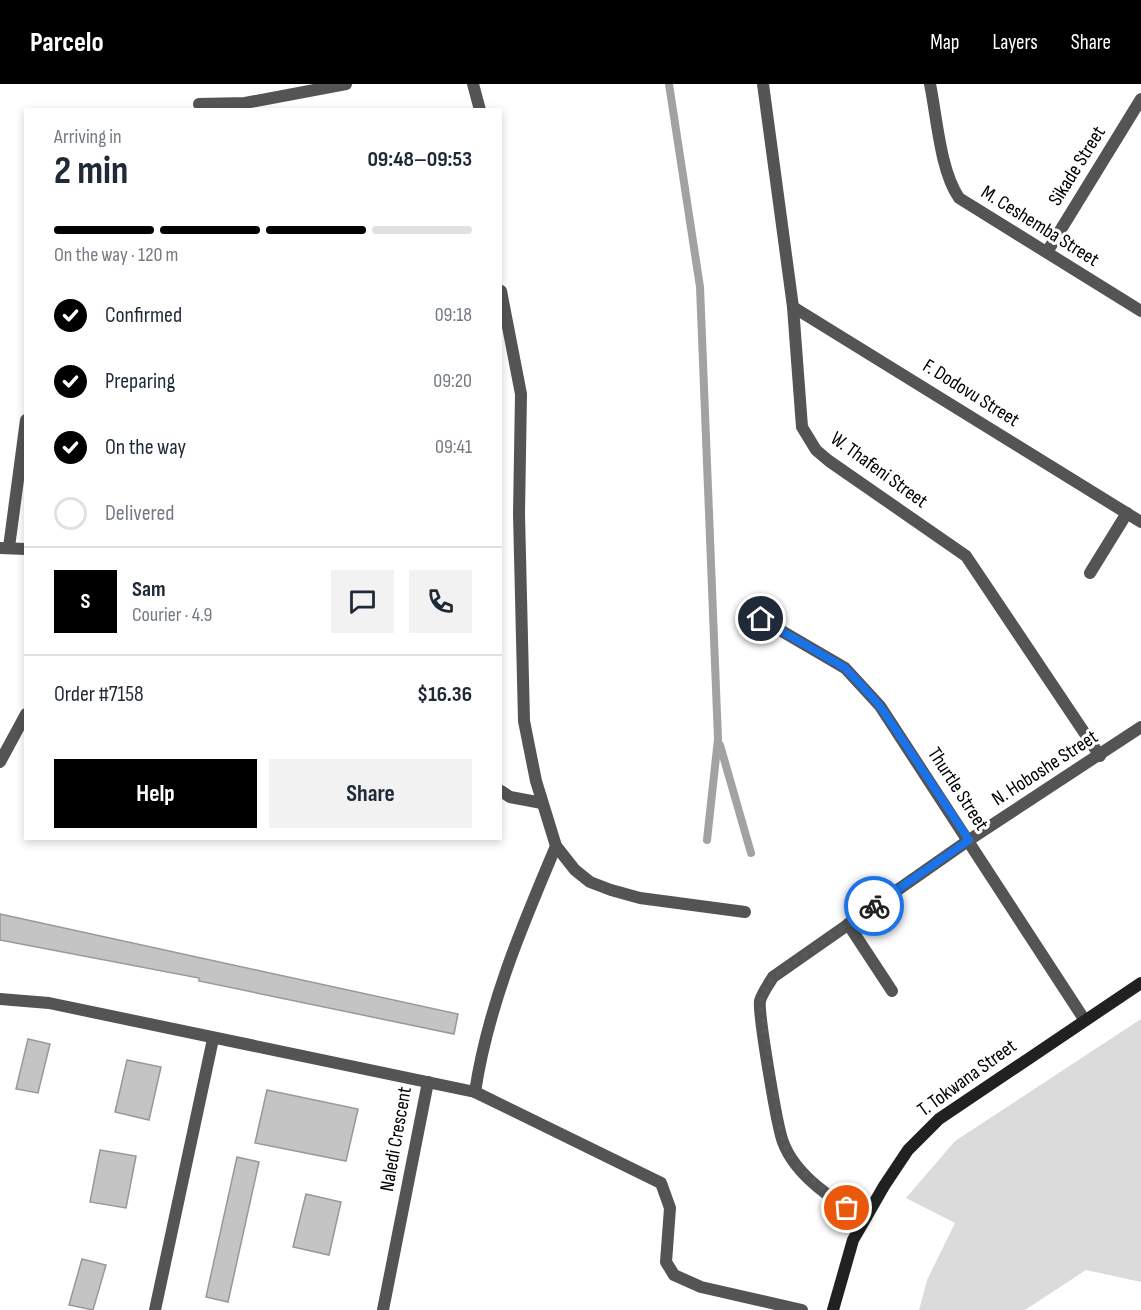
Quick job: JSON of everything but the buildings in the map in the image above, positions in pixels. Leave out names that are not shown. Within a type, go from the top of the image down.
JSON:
[{"type":"street","points":[[199,104],[244,104],[346,84]]},
{"type":"street","points":[[473,84],[479,108]]},
{"type":"street","name":"W. Thafeni Street","points":[[763,84],[793,307],[802,427],[807,438],[829,461],[966,556],[1100,756]]},
{"type":"street","name":"M. Ceshemba Street","points":[[930,84],[951,187],[967,204],[1141,311]]},
{"type":"street","name":"Sikade Street","points":[[1047,252],[1141,99]]},
{"type":"street","points":[[502,296],[521,394],[519,514],[524,721],[542,803],[556,846],[575,870],[590,882],[611,890],[640,898],[745,912]]},
{"type":"street","name":"F. Dodovu Street","points":[[793,307],[1141,522]]},
{"type":"street","points":[[24,432],[4,548],[24,549]]},
{"type":"street","points":[[1090,573],[1127,513]]},
{"type":"street","name":"Thurtle Street","points":[[761,619],[845,668],[880,706],[1084,1019]]},
{"type":"street","points":[[0,762],[24,718]]},
{"type":"street","name":"N. Hoboshe Street","points":[[866,1217],[844,1207],[799,1168],[783,1142],[760,1001],[773,977],[969,840],[1141,727]]},
{"type":"street","points":[[502,792],[510,797],[542,803]]},
{"type":"street","points":[[475,1092],[482,1046],[501,987],[517,939],[556,846]]},
{"type":"street","points":[[848,924],[892,991]]},
{"type":"street","name":"T. Tokwana Street","points":[[833,1310],[844,1264],[866,1217],[908,1150],[939,1119],[1084,1019],[1141,983]]},
{"type":"street","name":"Naledi Crescent","points":[[0,999],[49,1003],[428,1082],[383,1310]]},
{"type":"street","points":[[155,1310],[213,1039]]},
{"type":"street","points":[[428,1082],[475,1092],[661,1183],[670,1208],[666,1262],[674,1275],[701,1287],[802,1310]]},
{"type":"shaded area","points":[[1141,1019],[1141,1282],[1086,1270],[1025,1310],[919,1310],[927,1280],[955,1223],[906,1198],[955,1141]]},
{"type":"waterway","points":[[669,84],[700,287],[718,739],[707,840]]},
{"type":"waterway","points":[[720,745],[751,853]]},
{"type":"way so far","points":[[847,1208],[799,1168],[783,1142],[763,1032],[760,1001],[773,977],[874,906]]},
{"type":"route","points":[[761,619],[795,636],[845,668],[861,685],[880,706],[969,840],[874,906]]}]
